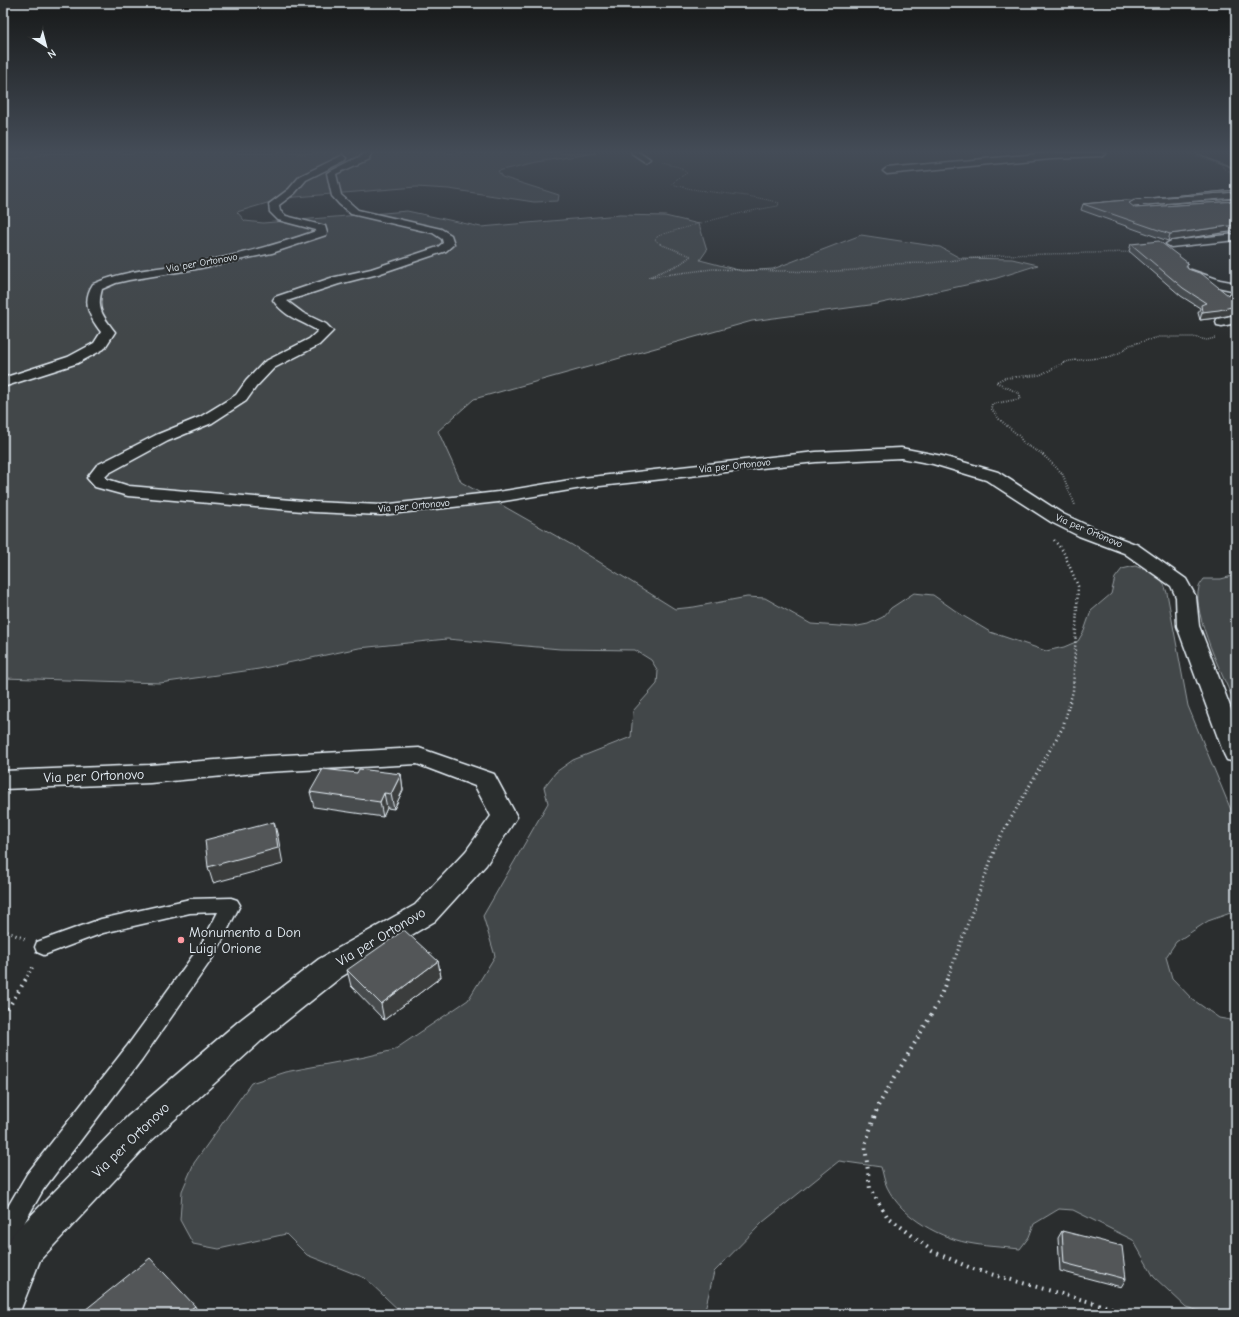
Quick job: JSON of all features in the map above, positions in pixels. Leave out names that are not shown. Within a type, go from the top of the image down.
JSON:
[{"type":"street","name":"Via per Ortonovo","points":[[3,383],[73,360],[99,346],[108,332],[96,316],[92,301],[97,287],[112,280],[129,276],[196,266],[272,250],[322,233],[322,228],[282,218],[278,214]]},
{"type":"street","name":"Via per Ortonovo","points":[[366,214],[437,231],[447,237],[449,244],[442,249],[374,272],[335,281],[279,300],[288,309],[305,319],[320,325],[326,330],[314,342],[269,365],[251,384],[241,398],[206,420],[162,438],[103,469],[96,478],[101,483],[128,491],[314,507],[382,510],[498,497],[582,483],[816,457],[901,453],[936,460],[992,476],[1057,518],[1086,532],[1131,549],[1179,583],[1186,597],[1188,626],[1236,754]]},
{"type":"street","points":[[1171,244],[1236,237]]},
{"type":"street","points":[[1191,273],[1217,283],[1236,287]]},
{"type":"street","points":[[1222,322],[1236,319]]},
{"type":"street","name":"Via per Ortonovo","points":[[3,780],[150,774],[266,764],[418,756],[486,780],[504,817],[476,858],[425,913],[330,968],[250,1031],[139,1129],[26,1247],[3,1304]]},
{"type":"lane","points":[[3,1238],[35,1182],[135,1052],[209,948],[231,905],[190,906],[101,926],[44,947]]},
{"type":"path","points":[[733,214],[714,218],[658,236],[655,240],[659,244],[691,256],[680,264],[649,277],[712,269],[817,272],[856,270],[888,264],[928,263],[1005,255],[1117,253],[1171,244]]},
{"type":"path","points":[[1076,506],[1062,473],[1041,453],[1024,444],[1019,436],[999,418],[991,408],[992,404],[1020,399],[1020,394],[996,382],[1004,378],[1040,375],[1069,361],[1109,357],[1120,353],[1130,346],[1158,337],[1193,337],[1207,340],[1233,332],[1232,327],[1222,322]]},
{"type":"path","points":[[1059,537],[1052,537],[1063,551],[1078,586],[1073,691],[1063,727],[998,840],[938,1003],[878,1106],[865,1145],[870,1189],[887,1216],[932,1251],[973,1269],[1133,1314]]},
{"type":"path","points":[[3,1013],[7,1010],[44,947]]},
{"type":"shaded area","points":[[3,214],[239,214],[245,221],[263,223],[365,214],[423,214],[481,227],[620,215],[665,216],[699,224],[707,250],[700,260],[742,271],[773,269],[861,235],[940,247],[960,258],[1012,259],[1038,265],[994,279],[877,304],[752,321],[474,399],[438,431],[461,482],[572,545],[675,609],[747,597],[765,598],[811,624],[853,627],[868,624],[883,617],[891,608],[914,593],[933,595],[960,614],[990,632],[1046,651],[1064,647],[1078,641],[1084,631],[1091,611],[1111,594],[1115,578],[1122,569],[1135,566],[1158,575],[1164,584],[1167,593],[1188,706],[1236,822],[1236,911],[1208,921],[1176,942],[1166,957],[1172,978],[1192,999],[1219,1018],[1236,1021],[1236,1314],[1209,1314],[1186,1307],[1154,1277],[1133,1240],[1073,1210],[1059,1209],[1034,1224],[1029,1237],[1020,1249],[974,1244],[936,1232],[912,1217],[902,1208],[887,1187],[881,1167],[839,1161],[763,1222],[714,1272],[704,1314],[403,1314],[365,1278],[307,1255],[286,1234],[219,1249],[193,1244],[180,1220],[182,1191],[194,1163],[251,1083],[285,1072],[394,1050],[468,1000],[495,956],[483,916],[548,803],[544,787],[556,772],[573,760],[631,737],[633,711],[657,684],[658,671],[651,660],[635,650],[560,649],[447,639],[359,648],[259,669],[160,683],[3,678]]},
{"type":"shaded area","points":[[1236,575],[1236,706],[1210,647],[1204,630],[1198,599],[1199,587],[1204,579],[1221,579]]},
{"type":"building","points":[[1113,214],[1236,214],[1236,225],[1170,234]]},
{"type":"building","points":[[1159,241],[1188,263],[1186,266],[1188,269],[1202,274],[1228,295],[1236,292],[1236,306],[1202,312],[1201,305],[1206,303],[1183,288],[1131,244]]},
{"type":"building","points":[[323,769],[357,773],[359,769],[401,774],[391,794],[384,793],[380,802],[310,792]]},
{"type":"building","points":[[274,822],[278,848],[208,867],[205,840]]},
{"type":"building","points":[[404,930],[438,961],[381,1004],[347,970]]},
{"type":"building","points":[[1062,1231],[1122,1246],[1126,1279],[1064,1263]]},
{"type":"building","points":[[150,1258],[195,1306],[184,1314],[80,1314]]},
{"type":"place","name":"Monumento a Don Luigi Orione","points":[[181,940]]}]
